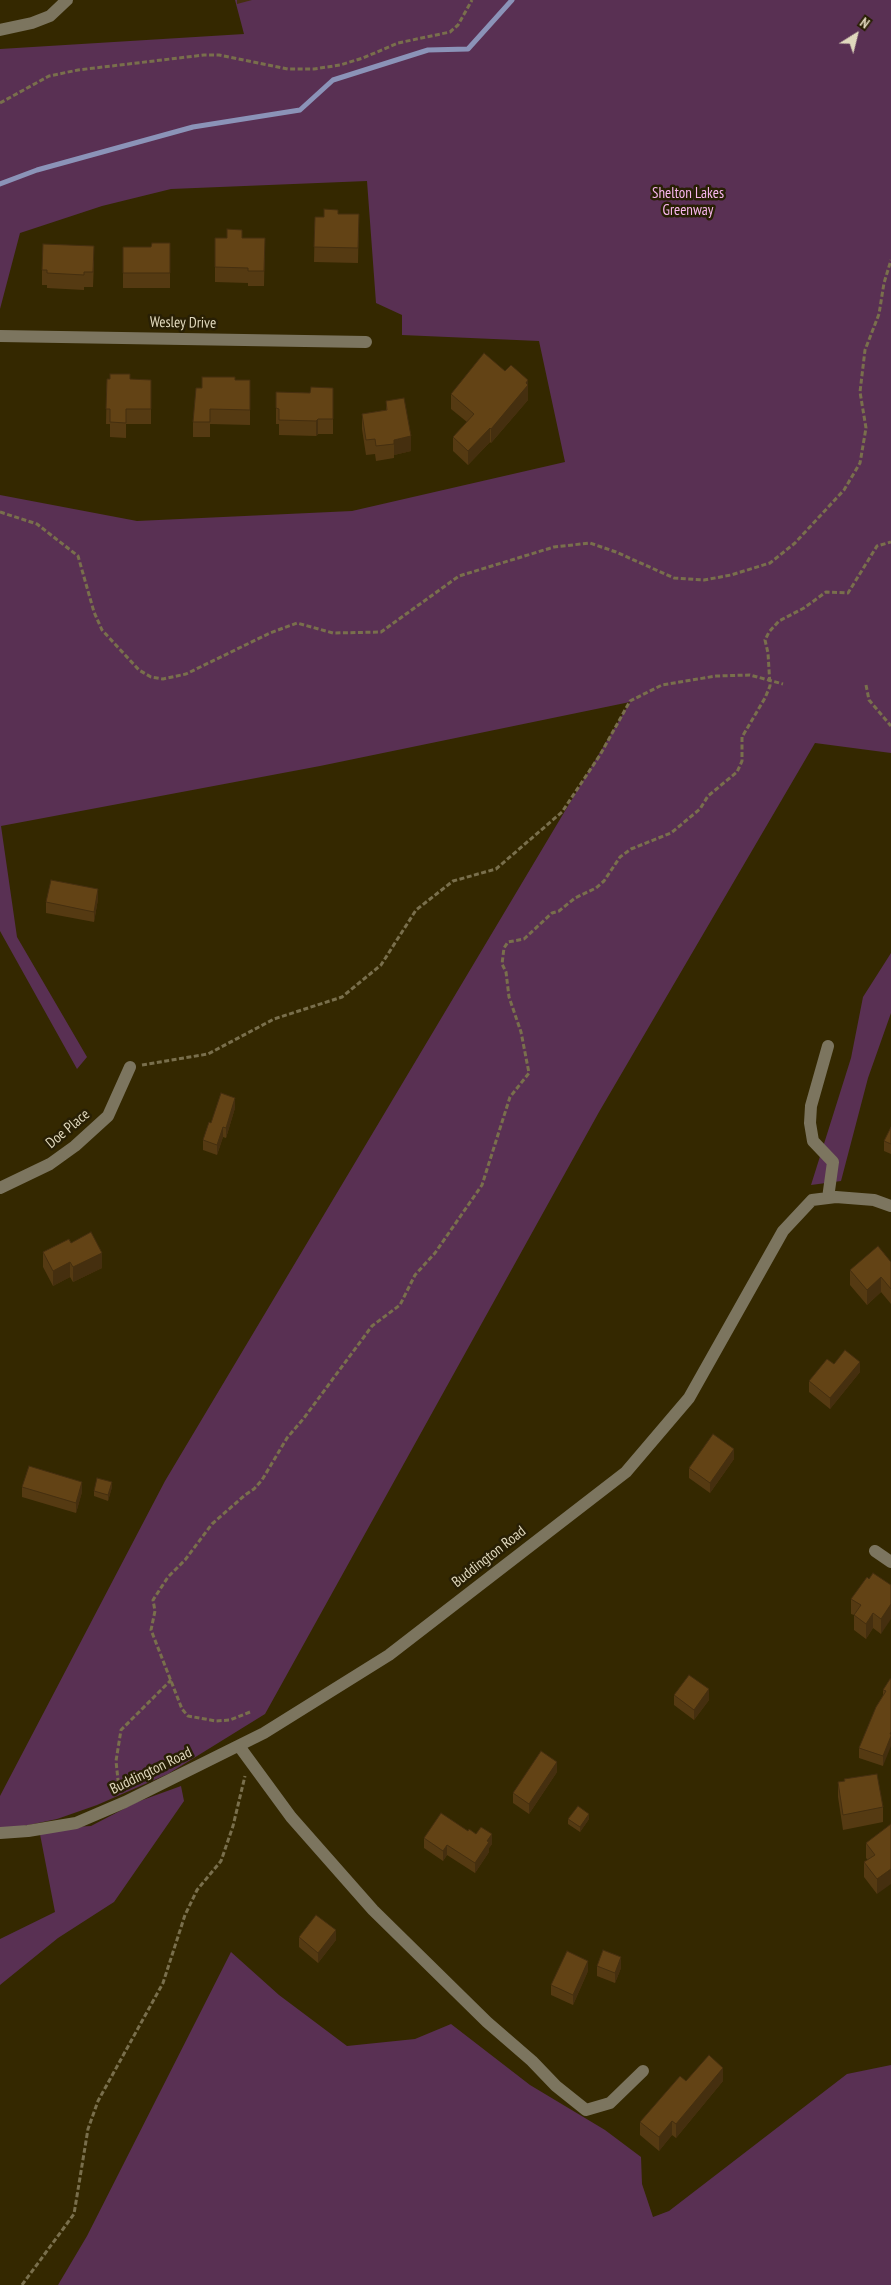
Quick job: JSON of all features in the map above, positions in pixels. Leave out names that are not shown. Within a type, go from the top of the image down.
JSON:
[{"type":"street","points":[[0,30],[32,23],[50,16],[68,0]]},
{"type":"street","name":"Wesley Drive","points":[[0,336],[366,342]]},
{"type":"street","points":[[828,1046],[811,1106],[810,1123],[813,1140],[824,1155],[833,1162],[828,1198]]},
{"type":"street","name":"Doe Place","points":[[0,1188],[50,1164],[75,1146],[108,1116],[130,1067]]},
{"type":"street","name":"Buddington Road","points":[[0,1833],[28,1831],[76,1823],[126,1802],[264,1733],[389,1655],[626,1472],[688,1398],[783,1231],[812,1200],[828,1198],[874,1200],[891,1206]]},
{"type":"street","points":[[875,1551],[891,1562]]},
{"type":"street","points":[[239,1746],[291,1817],[373,1910],[487,2022],[586,2110],[610,2104],[643,2071]]},
{"type":"path","points":[[0,103],[49,76],[78,70],[204,55],[219,55],[288,69],[314,69],[340,65],[363,58],[398,43],[450,32],[458,25],[472,0]]},
{"type":"path","points":[[0,512],[37,524],[78,556],[94,612],[102,630],[139,670],[151,677],[163,679],[186,674],[270,633],[296,624],[333,633],[381,632],[459,576],[554,548],[590,543],[616,552],[674,578],[704,580],[731,575],[770,562],[795,543],[844,490],[860,463],[866,428],[860,392],[866,350],[879,314],[884,283],[891,260]]},
{"type":"path","points":[[250,1712],[230,1720],[216,1721],[188,1716],[182,1709],[150,1630],[155,1611],[153,1600],[168,1577],[185,1560],[212,1524],[262,1480],[286,1438],[304,1418],[372,1326],[400,1305],[415,1275],[435,1253],[482,1185],[510,1097],[529,1073],[521,1032],[509,997],[506,972],[502,964],[504,948],[508,942],[524,939],[552,913],[559,912],[575,898],[596,888],[604,881],[620,857],[631,849],[671,833],[700,809],[708,796],[737,772],[742,761],[742,737],[770,686],[768,653],[765,640],[769,632],[779,621],[804,608],[826,592],[848,593],[877,546],[891,542]]},
{"type":"path","points":[[130,1067],[208,1054],[274,1019],[342,997],[381,965],[416,910],[453,881],[496,868],[562,812],[600,754],[630,701],[662,685],[716,676],[750,675],[783,684]]},
{"type":"path","points":[[866,686],[869,700],[891,726]]},
{"type":"path","points":[[126,1802],[118,1780],[116,1761],[121,1730],[171,1680]]},
{"type":"path","points":[[22,2285],[74,2214],[88,2129],[98,2101],[163,1984],[185,1915],[197,1890],[221,1861],[233,1826],[249,1760]]},
{"type":"green space","name":"Shelton Lakes Greenway","points":[[235,0],[891,0],[891,753],[815,743],[599,1112],[265,1714],[168,1774],[97,1805],[57,1819],[0,1831],[0,1796],[165,1481],[630,702],[320,766],[1,826],[17,937],[87,1057],[77,1069],[0,931],[0,495],[137,521],[352,511],[565,462],[539,341],[402,335],[402,315],[376,303],[367,181],[171,189],[102,206],[20,233],[0,309],[0,49],[244,34]]},
{"type":"green space","points":[[891,953],[891,1013],[868,1078],[841,1181],[811,1185],[851,1058],[863,997]]},
{"type":"green space","points":[[181,1786],[184,1801],[114,1902],[58,1938],[0,1985],[0,1939],[55,1912],[39,1829],[91,1826],[137,1802]]},
{"type":"green space","points":[[231,1952],[279,1995],[347,2046],[415,2039],[451,2024],[530,2085],[605,2130],[641,2157],[642,2184],[653,2217],[669,2211],[847,2074],[891,2065],[891,2285],[58,2285],[87,2236]]},
{"type":"building","points":[[324,209],[338,210],[338,214],[359,214],[358,248],[314,247],[315,217],[324,217]]},
{"type":"building","points":[[227,229],[242,230],[242,238],[265,238],[264,271],[248,271],[248,268],[215,267],[215,238],[227,238]]},
{"type":"building","points":[[152,243],[170,243],[170,273],[123,273],[123,247],[151,247]]},
{"type":"building","points":[[43,244],[94,246],[93,272],[84,272],[84,275],[47,273],[47,270],[42,270]]},
{"type":"building","points":[[484,353],[505,371],[511,365],[528,380],[526,383],[528,385],[491,429],[468,451],[453,437],[474,414],[451,394]]},
{"type":"building","points":[[110,374],[130,374],[130,379],[151,380],[151,409],[126,409],[126,423],[110,422],[110,409],[106,409],[107,379],[110,379]]},
{"type":"building","points":[[202,377],[235,377],[235,380],[250,380],[250,410],[210,409],[210,422],[193,422],[196,388],[202,388]]},
{"type":"building","points":[[311,387],[333,388],[333,419],[318,419],[316,421],[279,420],[279,409],[276,408],[276,392],[310,393]]},
{"type":"building","points":[[404,398],[411,436],[394,440],[394,444],[376,446],[375,439],[366,440],[362,414],[387,410],[386,401]]},
{"type":"building","points":[[51,880],[98,889],[94,912],[46,902]]},
{"type":"building","points":[[221,1093],[235,1098],[226,1128],[223,1127],[217,1145],[203,1140]]},
{"type":"building","points":[[891,1127],[891,1144],[884,1141]]},
{"type":"building","points":[[91,1232],[102,1253],[73,1267],[70,1262],[53,1271],[43,1252],[69,1239],[71,1243]]},
{"type":"building","points":[[878,1246],[891,1262],[891,1289],[881,1277],[867,1290],[850,1270]]},
{"type":"building","points":[[845,1350],[860,1362],[830,1398],[809,1381],[827,1359],[834,1364]]},
{"type":"building","points":[[713,1434],[734,1449],[710,1483],[689,1468]]},
{"type":"building","points":[[29,1466],[82,1482],[76,1503],[22,1487]]},
{"type":"building","points":[[97,1478],[112,1482],[108,1495],[94,1491]]},
{"type":"building","points":[[873,1573],[891,1585],[891,1604],[881,1619],[873,1613],[866,1624],[854,1615],[861,1605],[851,1599],[867,1577],[869,1579]]},
{"type":"building","points":[[689,1675],[709,1689],[694,1710],[674,1695]]},
{"type":"building","points":[[890,1679],[891,1736],[883,1756],[859,1748],[876,1707],[886,1691],[883,1690]]},
{"type":"building","points":[[541,1751],[557,1762],[529,1804],[513,1793]]},
{"type":"building","points":[[877,1774],[883,1807],[843,1815],[838,1782],[845,1781],[844,1779]]},
{"type":"building","points":[[578,1806],[589,1814],[580,1827],[568,1819]]},
{"type":"building","points":[[441,1813],[468,1831],[469,1829],[476,1834],[481,1827],[492,1834],[475,1863],[447,1845],[443,1851],[424,1838]]},
{"type":"building","points":[[891,1824],[891,1869],[877,1879],[864,1862],[875,1855],[866,1843]]},
{"type":"building","points":[[316,1915],[336,1930],[318,1953],[299,1937]]},
{"type":"building","points":[[603,1950],[621,1957],[615,1973],[597,1966]]},
{"type":"building","points":[[567,1951],[588,1961],[573,1995],[551,1985]]},
{"type":"building","points":[[709,2055],[723,2068],[676,2124],[672,2121],[659,2137],[640,2122],[680,2076],[686,2081]]},
{"type":"waterway","points":[[0,184],[37,170],[193,127],[300,110],[333,80],[428,50],[468,49],[512,0]]}]
